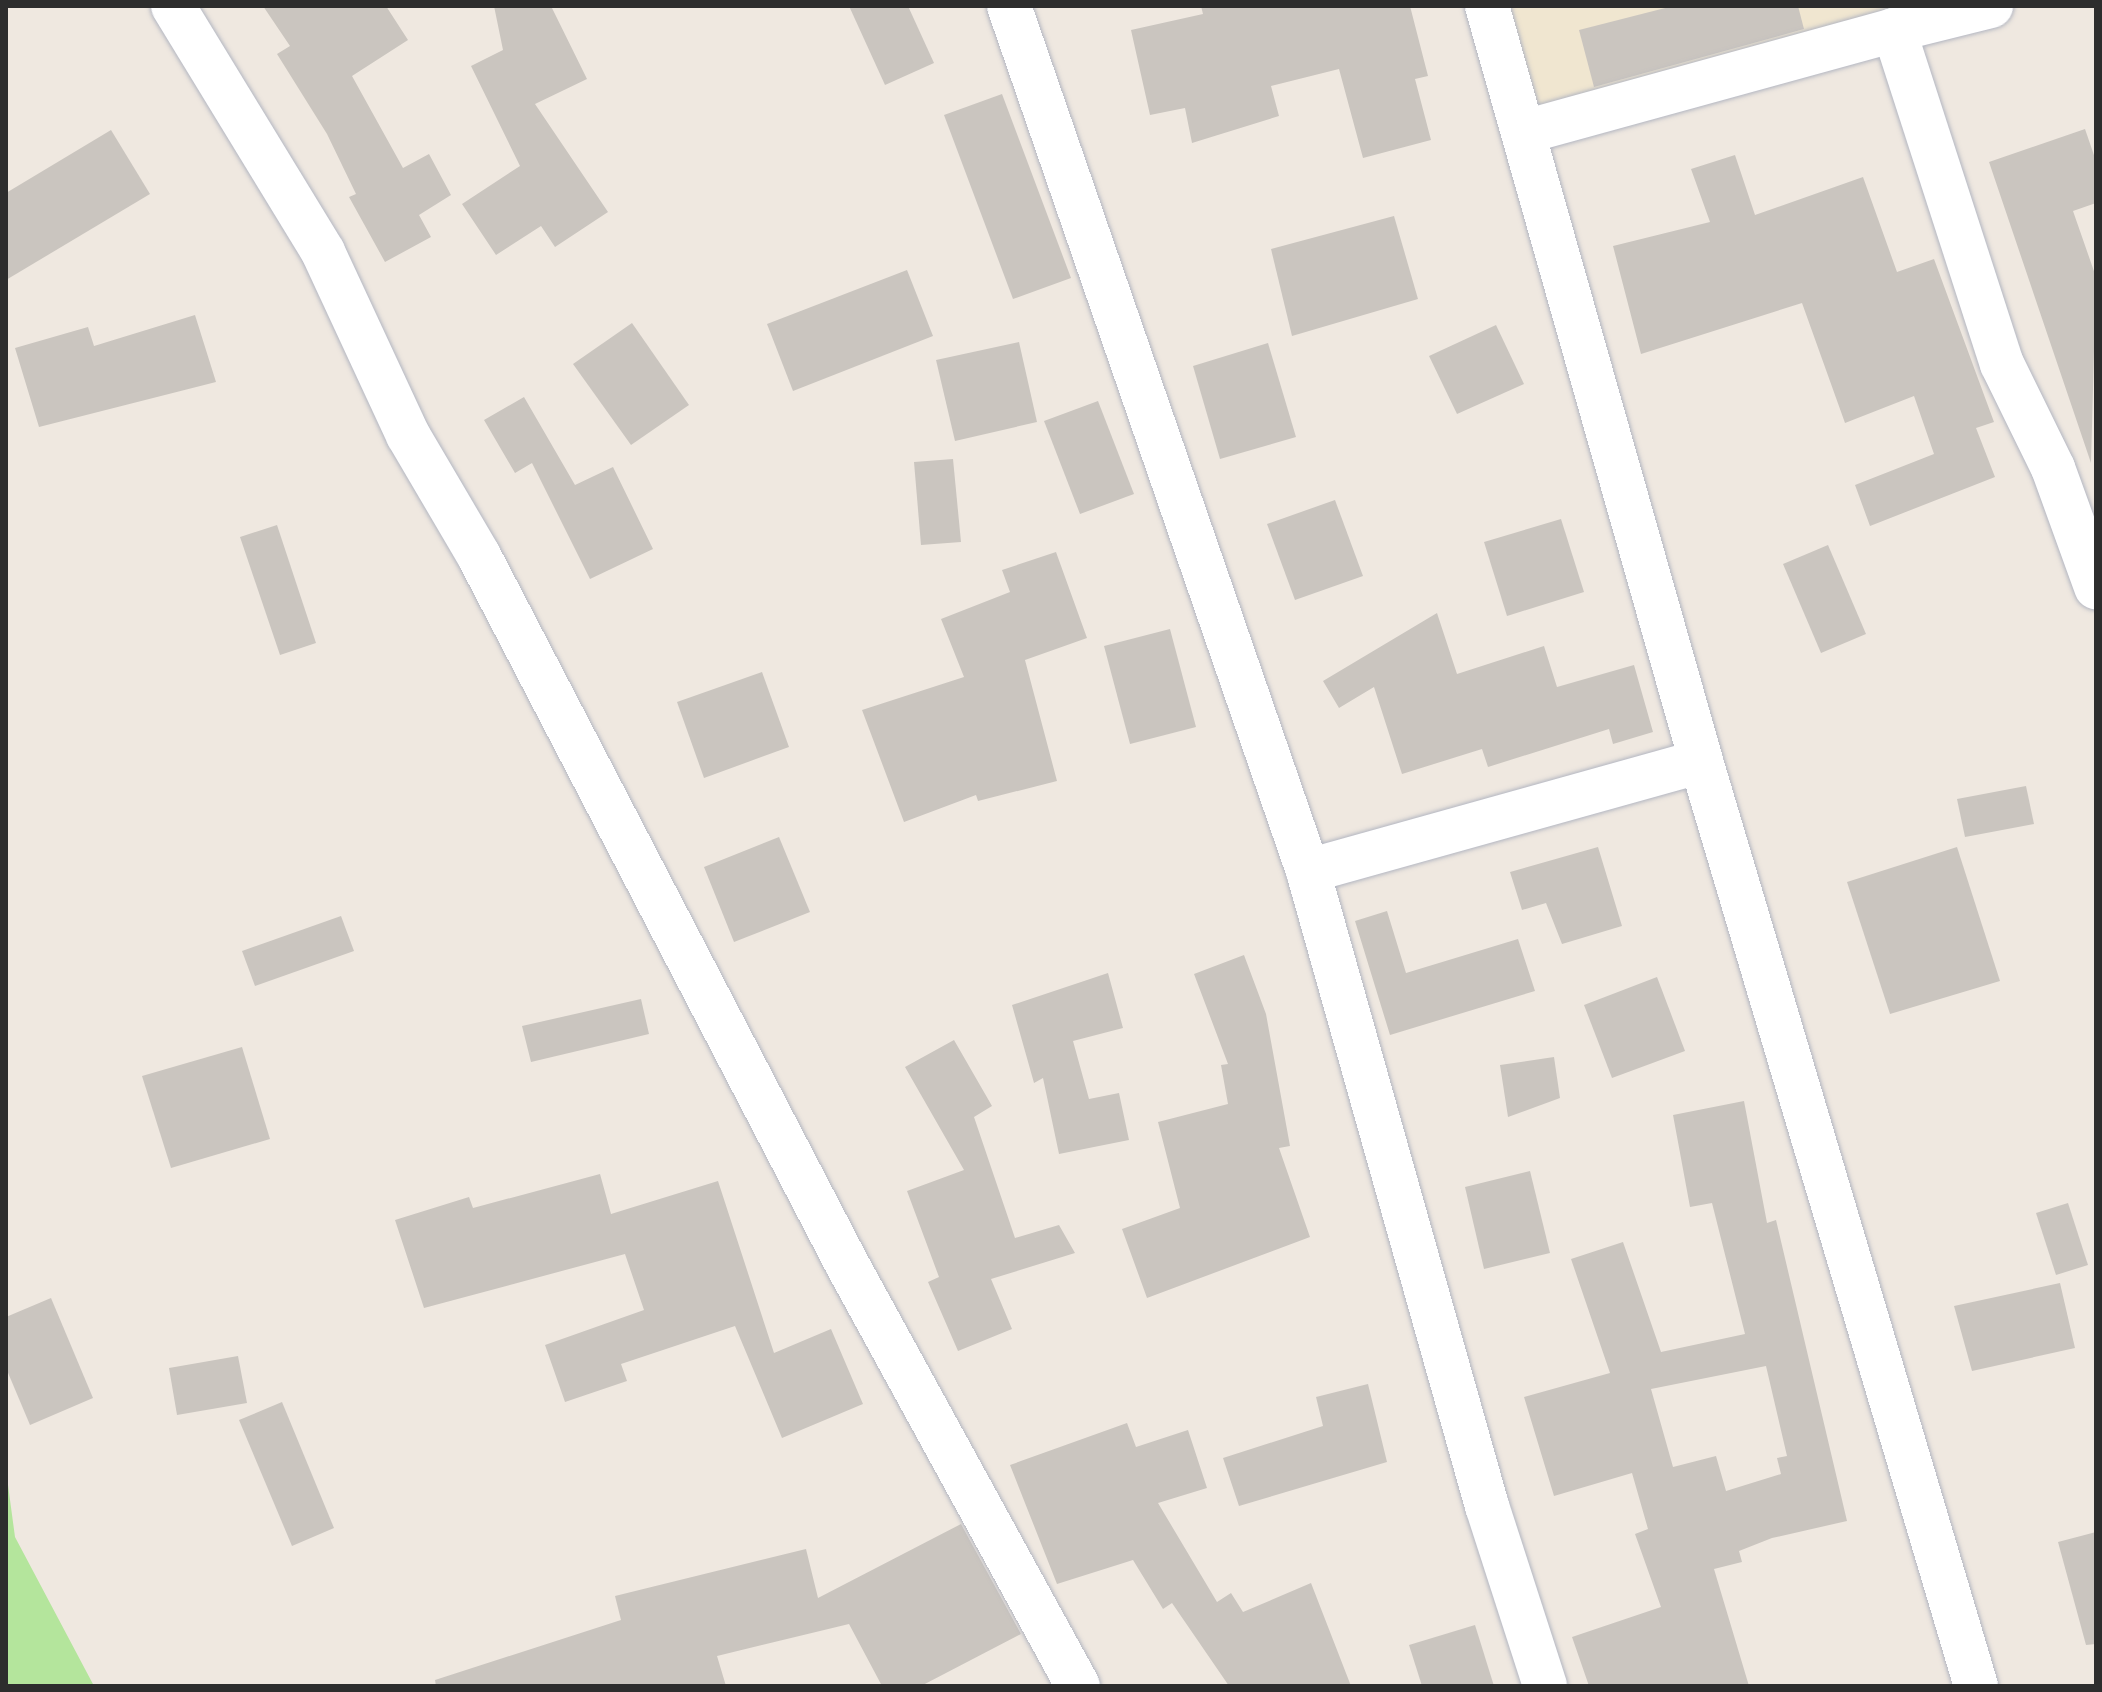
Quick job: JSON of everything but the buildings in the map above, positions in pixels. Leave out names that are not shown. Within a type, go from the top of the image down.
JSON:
[{"type":"street","points":[[173,6],[323,252],[408,435],[479,556],[848,1266],[1078,1686]]},
{"type":"street","points":[[1009,6],[1308,871],[1487,1506],[1545,1686]]},
{"type":"street","points":[[1487,6],[1701,761],[1976,1686]]},
{"type":"street","points":[[1524,132],[1991,6]]},
{"type":"street","points":[[1894,30],[2002,364],[2053,468],[2096,587]]},
{"type":"street","points":[[1308,871],[1701,761]]},
{"type":"shaded area","points":[[1506,6],[1976,6],[1533,113]]},
{"type":"green space","points":[[6,1470],[15,1537],[94,1686],[6,1686]]}]
